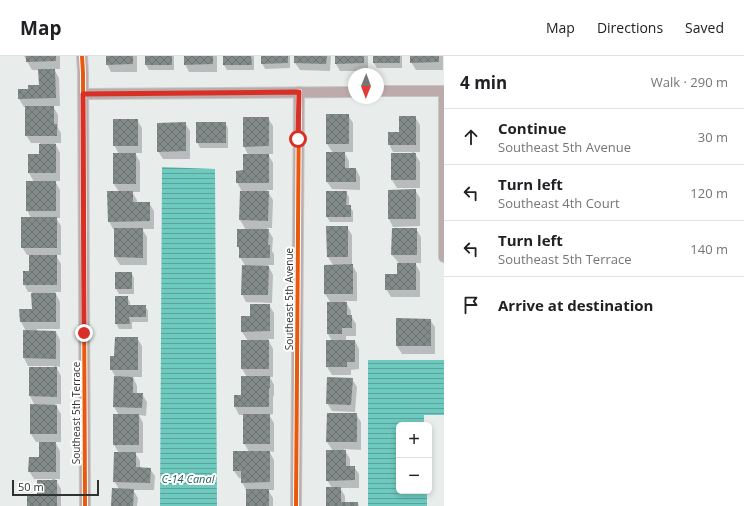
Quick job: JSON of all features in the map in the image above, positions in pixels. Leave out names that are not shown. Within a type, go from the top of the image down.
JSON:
[{"type":"street","name":"Southeast 5th Terrace","points":[[82,56],[85,506]]},
{"type":"street","points":[[384,91],[444,91],[444,257]]},
{"type":"street","name":"Southeast 5th Avenue","points":[[296,506],[299,92]]},
{"type":"street","points":[[83,94],[348,92]]},
{"type":"water","name":"C-14 Canal","points":[[162,167],[215,169],[217,506],[160,506]]},
{"type":"water","points":[[368,360],[444,360],[444,415],[424,415],[424,422],[396,422],[396,494],[427,494],[427,506],[368,506]]},
{"type":"building","points":[[26,56],[56,56],[56,61],[26,62]]},
{"type":"building","points":[[106,56],[133,56],[133,64],[106,65]]},
{"type":"building","points":[[145,56],[172,56],[172,65],[145,65]]},
{"type":"building","points":[[184,56],[213,56],[213,64],[184,65]]},
{"type":"building","points":[[223,56],[251,56],[252,65],[223,65]]},
{"type":"building","points":[[261,56],[288,56],[288,63],[261,64]]},
{"type":"building","points":[[294,56],[327,56],[326,64],[294,63]]},
{"type":"building","points":[[335,56],[364,56],[364,63],[335,64]]},
{"type":"building","points":[[373,56],[400,56],[400,63],[373,63]]},
{"type":"building","points":[[410,56],[439,56],[439,62],[410,63]]},
{"type":"building","points":[[38,69],[55,69],[56,98],[18,99],[18,89],[28,89],[28,85],[39,85]]},
{"type":"building","points":[[25,106],[54,106],[54,124],[57,124],[57,136],[25,136]]},
{"type":"building","points":[[326,114],[349,114],[349,144],[326,144]]},
{"type":"building","points":[[399,116],[416,116],[416,145],[388,145],[388,132],[399,132]]},
{"type":"building","points":[[243,117],[269,117],[269,146],[243,147]]},
{"type":"building","points":[[113,119],[138,119],[138,146],[113,146]]},
{"type":"building","points":[[186,122],[186,151],[157,152],[157,123]]},
{"type":"building","points":[[196,122],[226,122],[226,143],[196,143]]},
{"type":"building","points":[[39,144],[56,144],[56,173],[28,173],[28,154],[39,154]]},
{"type":"building","points":[[326,152],[345,152],[345,168],[356,168],[356,182],[326,182]]},
{"type":"building","points":[[113,153],[136,153],[136,184],[113,184]]},
{"type":"building","points":[[391,153],[416,153],[416,180],[391,180]]},
{"type":"building","points":[[243,154],[269,154],[269,183],[236,183],[236,171],[243,170]]},
{"type":"building","points":[[26,181],[56,181],[56,211],[26,211]]},
{"type":"building","points":[[416,189],[416,219],[388,219],[388,190]]},
{"type":"building","points":[[107,191],[133,191],[133,202],[150,202],[150,221],[108,222]]},
{"type":"building","points":[[240,191],[269,191],[268,221],[239,220]]},
{"type":"building","points":[[326,191],[347,191],[346,205],[351,205],[351,217],[326,217]]},
{"type":"building","points":[[21,217],[57,217],[57,248],[21,248]]},
{"type":"building","points":[[326,226],[348,226],[348,257],[327,257]]},
{"type":"building","points":[[114,228],[143,228],[143,258],[114,257]]},
{"type":"building","points":[[392,228],[417,228],[417,255],[391,255]]},
{"type":"building","points":[[237,229],[269,229],[268,245],[270,245],[270,258],[239,258],[239,247],[237,247]]},
{"type":"building","points":[[29,255],[57,255],[57,285],[23,285],[23,271],[29,271]]},
{"type":"building","points":[[397,263],[416,263],[416,290],[385,290],[385,274],[397,274]]},
{"type":"building","points":[[353,264],[353,294],[324,294],[324,265]]},
{"type":"building","points":[[242,265],[269,266],[268,295],[241,295]]},
{"type":"building","points":[[115,272],[132,272],[132,289],[115,289]]},
{"type":"building","points":[[31,293],[56,293],[56,322],[20,322],[19,309],[32,309]]},
{"type":"building","points":[[115,296],[128,296],[128,305],[146,305],[146,317],[129,317],[130,324],[115,324]]},
{"type":"building","points":[[327,302],[347,302],[347,315],[352,315],[352,328],[342,328],[342,334],[327,334]]},
{"type":"building","points":[[250,304],[270,304],[270,331],[241,332],[241,316],[250,316]]},
{"type":"building","points":[[396,318],[431,319],[431,346],[396,346]]},
{"type":"building","points":[[23,330],[56,331],[56,359],[23,358]]},
{"type":"building","points":[[115,337],[138,337],[138,370],[110,370],[110,356],[114,356]]},
{"type":"building","points":[[241,340],[269,340],[269,369],[241,369]]},
{"type":"building","points":[[326,340],[355,340],[355,362],[347,362],[347,367],[326,367]]},
{"type":"building","points":[[29,367],[57,367],[57,397],[29,396]]},
{"type":"building","points":[[114,376],[133,377],[133,393],[143,393],[142,408],[113,407]]},
{"type":"building","points":[[241,376],[270,376],[269,407],[234,407],[234,395],[241,395]]},
{"type":"building","points":[[327,377],[353,378],[351,405],[326,404]]},
{"type":"building","points":[[30,404],[57,405],[57,434],[30,434]]},
{"type":"building","points":[[327,413],[357,413],[357,442],[326,442]]},
{"type":"building","points":[[113,414],[139,414],[139,445],[113,445]]},
{"type":"building","points":[[243,414],[270,414],[270,444],[243,444]]},
{"type":"building","points":[[39,442],[56,442],[56,472],[28,472],[29,457],[39,457]]},
{"type":"building","points":[[326,450],[346,450],[346,466],[355,466],[355,480],[326,481]]},
{"type":"building","points":[[233,451],[270,451],[270,482],[241,483],[241,471],[233,471]]},
{"type":"building","points":[[114,452],[136,452],[136,467],[151,468],[150,483],[113,482]]},
{"type":"building","points":[[37,480],[57,480],[57,506],[27,506],[27,496],[37,496]]},
{"type":"building","points":[[326,487],[341,487],[341,502],[358,502],[358,506],[326,506]]},
{"type":"building","points":[[112,488],[134,489],[133,506],[111,506]]},
{"type":"building","points":[[246,489],[269,489],[269,506],[246,506]]},
{"type":"cycle path","points":[[82,56],[85,506]]},
{"type":"cycle path","points":[[296,506],[299,92]]},
{"type":"route","points":[[84,333],[83,94],[299,92],[298,139]]}]
